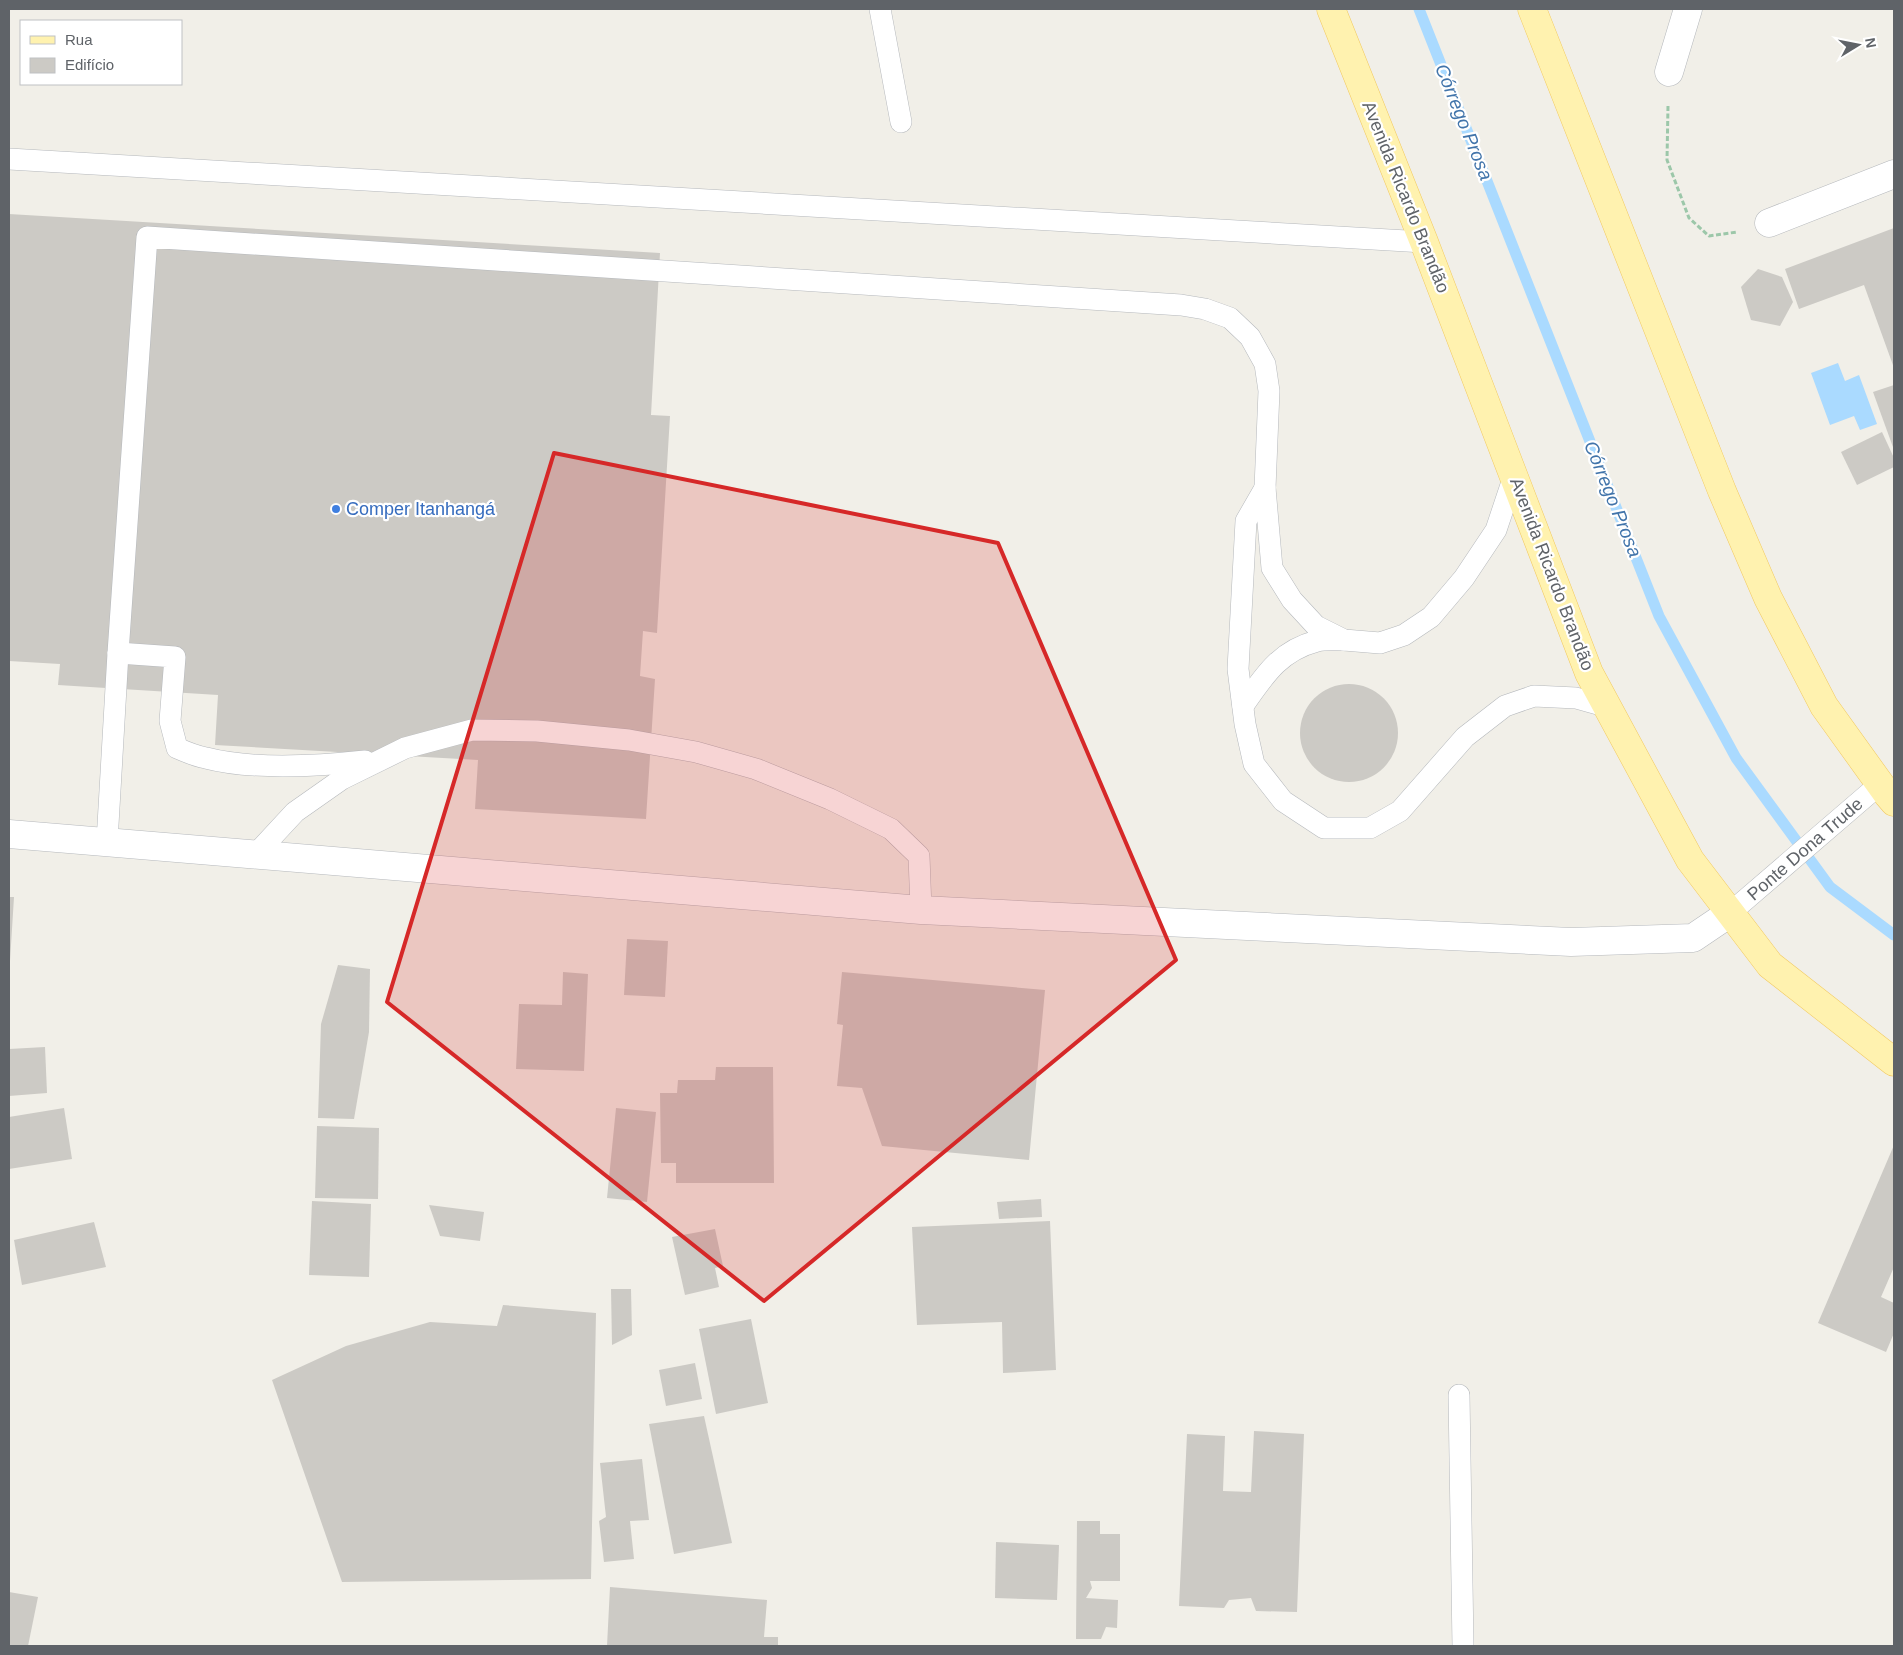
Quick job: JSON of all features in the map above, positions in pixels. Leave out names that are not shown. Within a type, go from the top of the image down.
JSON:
[{"type":"main road","name":"Avenida Ricardo Brandão","points":[[1331,9],[1424,242],[1589,673],[1690,860],[1770,965],[1894,1062]]},
{"type":"main road","points":[[1532,9],[1722,491],[1768,598],[1824,706],[1887,793]]},
{"type":"street","points":[[1669,72],[1688,9]]},
{"type":"street","points":[[1768,223],[1894,174]]},
{"type":"street","points":[[9,834],[921,910],[1571,942],[1693,938],[1730,913]]},
{"type":"lane","points":[[880,9],[901,122]]},
{"type":"lane","points":[[9,159],[1424,242]]},
{"type":"lane","points":[[107,842],[147,237],[1034,294],[1181,305],[1205,309],[1230,318],[1250,337],[1265,364],[1268,391],[1265,488],[1272,568],[1292,600],[1316,626],[1344,640]]},
{"type":"lane","points":[[1243,706],[1270,667],[1294,649],[1318,640],[1380,643],[1404,635],[1431,617],[1464,578],[1496,530],[1514,476]]},
{"type":"lane","points":[[1265,488],[1246,521],[1238,669],[1245,724],[1254,764],[1283,801],[1324,828],[1370,828],[1400,811],[1465,738],[1506,706],[1534,696],[1576,698],[1608,707]]},
{"type":"lane","points":[[118,653],[175,657],[170,721],[176,748],[207,758],[248,764],[330,765],[382,759]]},
{"type":"lane","points":[[256,854],[295,812],[342,779],[405,748],[472,730],[537,731],[629,740],[696,752],[756,769],[830,799],[891,830],[919,856],[921,910]]},
{"type":"lane","name":"Ponte Dona Trude","points":[[1730,913],[1887,793]]},
{"type":"lane","points":[[1459,1395],[1463,1646]]},
{"type":"path","points":[[1669,72],[1667,160],[1689,218],[1709,236],[1730,234],[1768,223]]},
{"type":"highlighted area","points":[[554,453],[998,543],[1176,960],[764,1301],[387,1002]]},
{"type":"water","points":[[1838,363],[1845,381],[1859,375],[1877,424],[1860,430],[1854,416],[1830,425],[1811,373]]},
{"type":"building","name":"Comper Itanhangá","points":[[9,214],[660,253],[651,415],[670,416],[657,633],[643,631],[640,676],[655,679],[646,819],[475,809],[478,760],[215,745],[218,695],[58,685],[60,664],[9,661]]},
{"type":"building","points":[[1894,228],[1894,368],[1864,285],[1799,309],[1785,269]]},
{"type":"building","points":[[1758,269],[1782,277],[1793,302],[1780,326],[1751,320],[1741,287]]},
{"type":"building","points":[[1894,385],[1894,450],[1873,392]]},
{"type":"building","points":[[1882,432],[1894,458],[1894,467],[1857,485],[1841,452]]},
{"type":"building","points":[[1349,684],[1368,688],[1384,698],[1394,714],[1398,733],[1394,752],[1384,768],[1368,778],[1349,782],[1330,778],[1314,768],[1304,752],[1300,733],[1304,714],[1314,698],[1330,688]]},
{"type":"building","points":[[9,897],[14,897],[10,961],[9,961]]},
{"type":"building","points":[[627,939],[668,941],[665,997],[624,995]]},
{"type":"building","points":[[338,965],[370,969],[369,1032],[354,1119],[318,1118],[321,1024]]},
{"type":"building","points":[[563,972],[588,974],[584,1071],[516,1069],[519,1004],[562,1005]]},
{"type":"building","points":[[842,972],[1045,990],[1029,1160],[882,1146],[862,1088],[837,1086],[843,1025],[837,1024]]},
{"type":"building","points":[[45,1047],[47,1093],[9,1096],[9,1049]]},
{"type":"building","points":[[716,1067],[773,1067],[774,1183],[676,1183],[676,1163],[661,1163],[660,1093],[677,1093],[678,1080],[715,1080]]},
{"type":"building","points":[[64,1108],[72,1159],[9,1169],[9,1117]]},
{"type":"building","points":[[616,1108],[656,1112],[647,1202],[607,1198]]},
{"type":"building","points":[[317,1126],[379,1128],[378,1199],[315,1198]]},
{"type":"building","points":[[1894,1145],[1894,1267],[1881,1297],[1894,1303],[1894,1333],[1886,1352],[1818,1323]]},
{"type":"building","points":[[1041,1199],[1042,1217],[999,1219],[997,1202]]},
{"type":"building","points":[[312,1201],[371,1204],[369,1277],[309,1275]]},
{"type":"building","points":[[429,1205],[484,1212],[480,1241],[440,1236]]},
{"type":"building","points":[[1050,1221],[1056,1370],[1003,1373],[1002,1322],[917,1325],[912,1227]]},
{"type":"building","points":[[94,1222],[106,1267],[22,1285],[14,1240]]},
{"type":"building","points":[[715,1229],[723,1266],[715,1268],[719,1287],[685,1295],[672,1237]]},
{"type":"building","points":[[611,1289],[631,1289],[632,1335],[612,1345]]},
{"type":"building","points":[[503,1305],[596,1313],[591,1579],[342,1582],[272,1380],[346,1346],[430,1322],[497,1326]]},
{"type":"building","points":[[751,1319],[768,1403],[716,1414],[699,1329]]},
{"type":"building","points":[[695,1363],[702,1399],[666,1406],[659,1370]]},
{"type":"building","points":[[704,1416],[732,1543],[674,1554],[649,1424]]},
{"type":"building","points":[[1254,1431],[1304,1434],[1297,1612],[1256,1611],[1251,1598],[1229,1600],[1224,1608],[1179,1606],[1187,1434],[1225,1436],[1223,1491],[1251,1492]]},
{"type":"building","points":[[642,1459],[649,1520],[630,1521],[634,1559],[604,1562],[599,1521],[606,1517],[600,1463]]},
{"type":"building","points":[[1077,1521],[1100,1521],[1100,1534],[1120,1534],[1120,1581],[1090,1581],[1092,1588],[1086,1598],[1118,1600],[1117,1628],[1106,1627],[1101,1639],[1076,1639]]},
{"type":"building","points":[[996,1542],[1059,1545],[1057,1600],[995,1598]]},
{"type":"building","points":[[610,1587],[767,1600],[764,1637],[778,1637],[778,1646],[607,1646]]},
{"type":"building","points":[[9,1592],[38,1597],[28,1646],[9,1646]]},
{"type":"waterway","name":"Córrego Prosa","points":[[1419,9],[1659,616],[1736,758],[1830,887],[1894,935]]},
{"type":"place","name":"Comper Itanhangá","points":[[336,509]]}]
